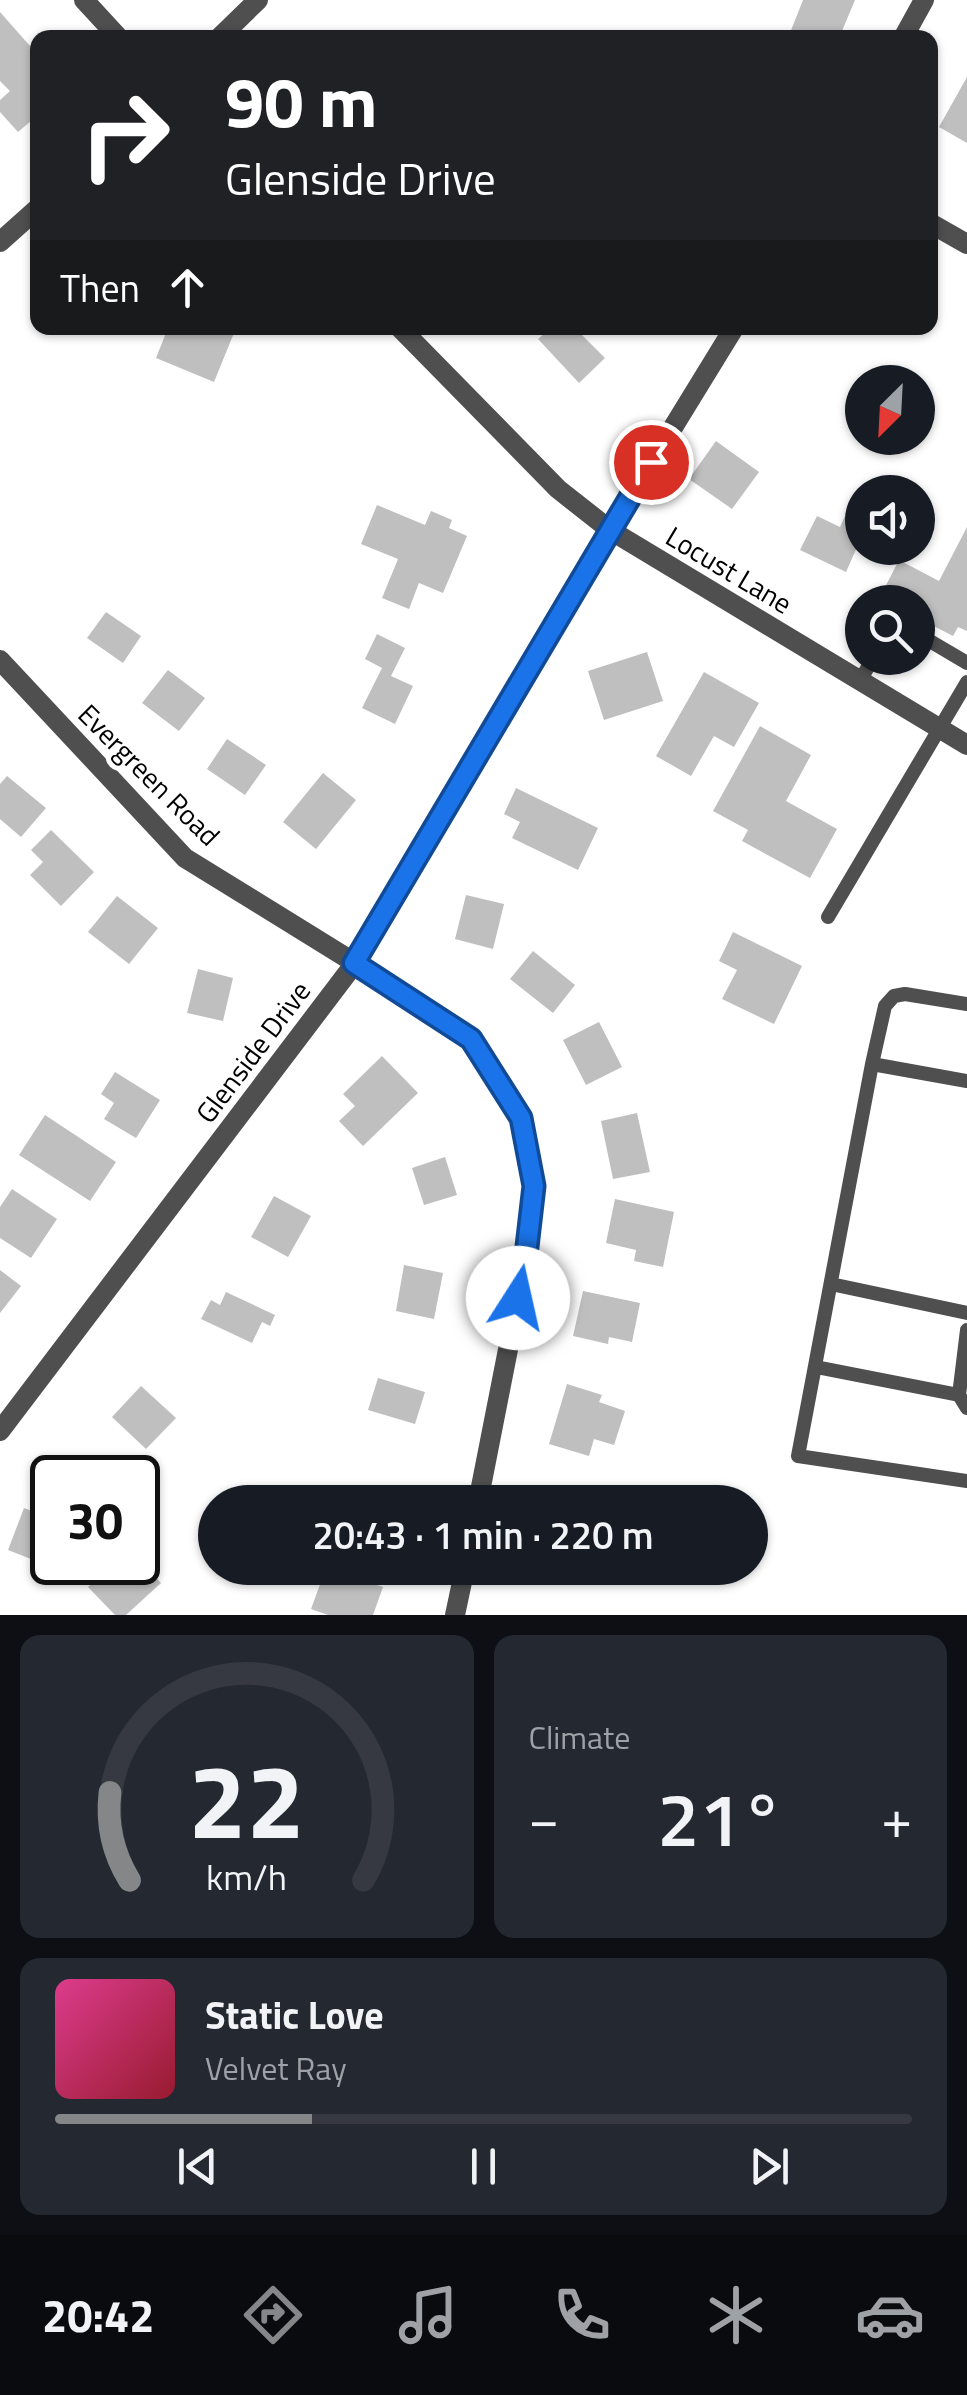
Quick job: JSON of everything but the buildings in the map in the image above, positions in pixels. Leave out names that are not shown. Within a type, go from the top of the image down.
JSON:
[{"type":"street","points":[[84,0],[112,30]]},
{"type":"street","points":[[227,30],[258,0]]},
{"type":"street","points":[[907,30],[924,0]]},
{"type":"street","points":[[0,242],[30,215]]},
{"type":"street","points":[[938,228],[967,244]]},
{"type":"street","name":"Locust Lane","points":[[407,335],[558,490],[610,530],[967,745]]},
{"type":"street","name":"Glenside Drive","points":[[0,1431],[354,963],[730,335]]},
{"type":"street","name":"Evergreen Road","points":[[0,660],[185,858],[471,1039],[521,1118],[534,1186],[525,1264],[481,1485]]},
{"type":"street","points":[[456,1615],[462,1585]]},
{"type":"lane","points":[[935,644],[967,663]]},
{"type":"lane","points":[[860,681],[864,675]]},
{"type":"lane","points":[[828,917],[967,682]]},
{"type":"lane","points":[[967,1004],[906,994],[894,996],[884,1006],[798,1456],[967,1481]]},
{"type":"lane","points":[[872,1064],[967,1081]]},
{"type":"lane","points":[[830,1284],[967,1313]]},
{"type":"lane","points":[[816,1367],[963,1401],[967,1330]]},
{"type":"route","points":[[518,1298],[534,1186],[521,1118],[471,1039],[354,963],[651,462]]}]
